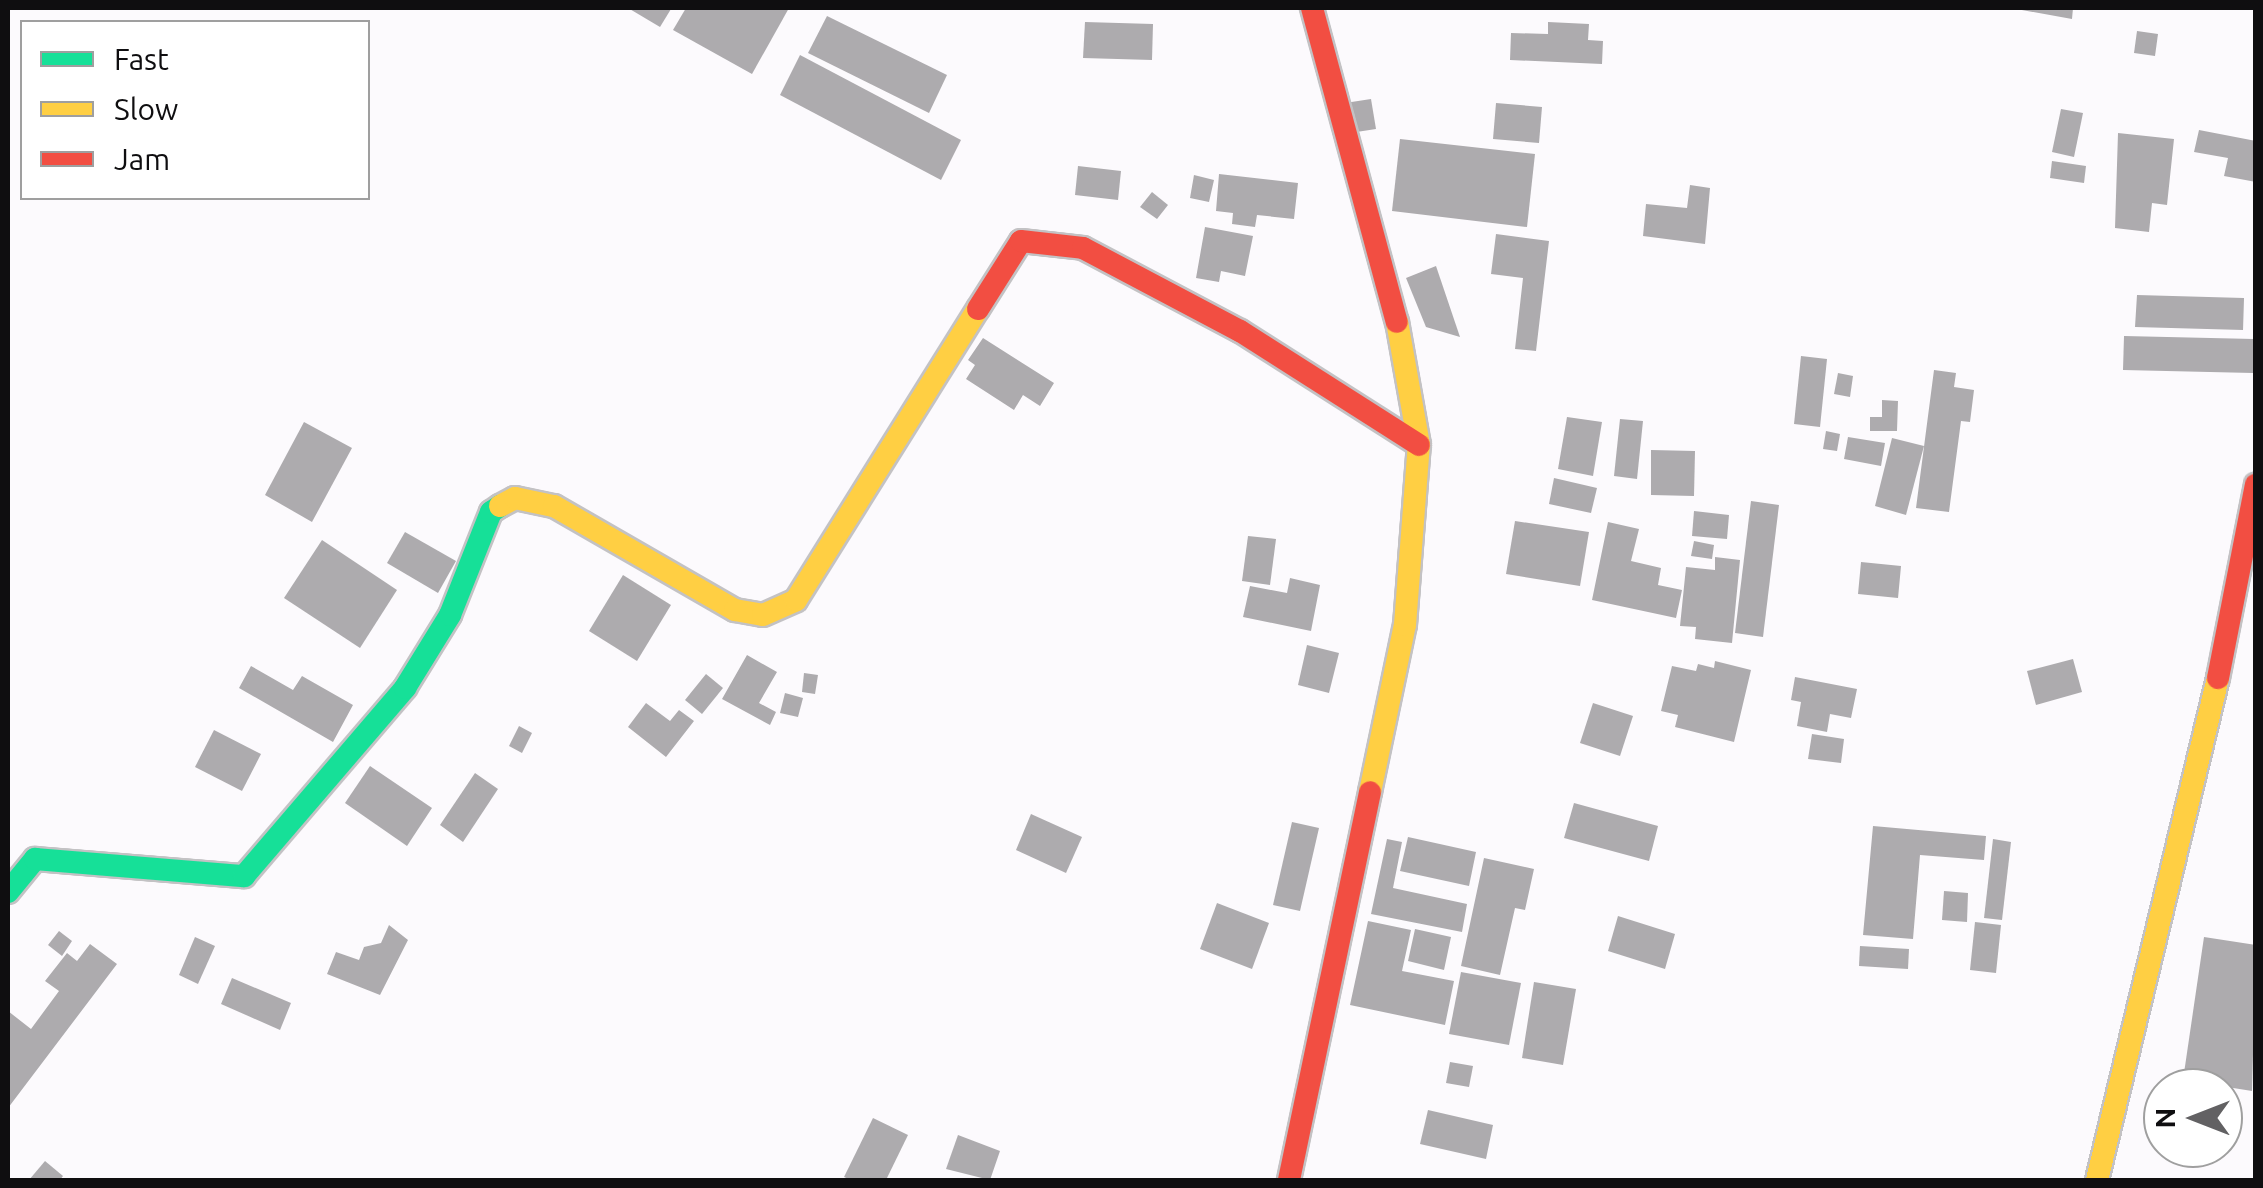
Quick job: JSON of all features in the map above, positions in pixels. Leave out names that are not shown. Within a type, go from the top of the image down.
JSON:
[{"type":"street","points":[[1290,1180],[1405,625],[1420,445],[1400,332],[1312,8]]},
{"type":"street","points":[[8,892],[35,859],[244,876],[405,688],[450,615],[491,512],[515,498],[554,506],[734,610],[763,614],[796,600],[1021,241],[1082,248],[1240,331],[1420,445]]},
{"type":"street","points":[[2097,1180],[2227,640],[2256,486]]},
{"type":"building","points":[[628,8],[669,8],[671,9],[660,27]]},
{"type":"building","points":[[686,8],[789,8],[752,74],[673,30]]},
{"type":"building","points":[[2011,8],[2073,8],[2072,19]]},
{"type":"building","points":[[827,16],[947,75],[929,113],[808,53]]},
{"type":"building","points":[[1085,22],[1153,24],[1152,60],[1083,58]]},
{"type":"building","points":[[1548,22],[1589,24],[1588,40],[1603,41],[1602,64],[1510,60],[1511,33],[1548,34]]},
{"type":"building","points":[[2137,31],[2158,34],[2155,56],[2134,53]]},
{"type":"building","points":[[800,55],[961,140],[941,180],[780,95]]},
{"type":"building","points":[[1371,99],[1376,129],[1350,133],[1345,103]]},
{"type":"building","points":[[1496,103],[1542,107],[1539,143],[1493,139]]},
{"type":"building","points":[[2061,109],[2083,113],[2074,157],[2052,152]]},
{"type":"building","points":[[2199,130],[2256,141],[2256,182],[2224,176],[2228,158],[2194,152]]},
{"type":"building","points":[[2118,133],[2174,139],[2167,205],[2152,203],[2149,232],[2115,228]]},
{"type":"building","points":[[1400,139],[1535,154],[1527,227],[1392,211]]},
{"type":"building","points":[[2052,161],[2086,166],[2084,183],[2050,178]]},
{"type":"building","points":[[1078,166],[1121,171],[1118,200],[1075,195]]},
{"type":"building","points":[[1219,174],[1298,183],[1294,219],[1257,215],[1255,227],[1232,224],[1233,213],[1216,211]]},
{"type":"building","points":[[1194,175],[1214,180],[1209,202],[1190,198]]},
{"type":"building","points":[[1690,185],[1710,188],[1705,244],[1643,236],[1646,204],[1687,208]]},
{"type":"building","points":[[1152,192],[1168,205],[1157,219],[1140,207]]},
{"type":"building","points":[[1205,227],[1253,236],[1245,276],[1221,271],[1219,282],[1196,278]]},
{"type":"building","points":[[1496,234],[1549,241],[1536,351],[1515,349],[1523,278],[1491,274]]},
{"type":"building","points":[[1436,266],[1460,337],[1426,327],[1406,278]]},
{"type":"building","points":[[2137,295],[2244,298],[2243,330],[2135,327]]},
{"type":"building","points":[[2124,336],[2254,339],[2253,373],[2123,370]]},
{"type":"building","points":[[983,338],[1054,383],[1040,406],[1023,395],[1014,410],[966,379],[975,365],[968,360]]},
{"type":"building","points":[[1801,356],[1827,359],[1820,427],[1794,424]]},
{"type":"building","points":[[1934,370],[1956,373],[1954,387],[1974,390],[1970,422],[1961,421],[1949,512],[1916,508]]},
{"type":"building","points":[[1838,373],[1853,376],[1850,397],[1834,394]]},
{"type":"building","points":[[1882,400],[1898,401],[1897,431],[1870,431],[1870,417],[1882,417]]},
{"type":"building","points":[[1567,417],[1602,422],[1593,476],[1558,469]]},
{"type":"building","points":[[1620,419],[1643,421],[1637,479],[1614,476]]},
{"type":"building","points":[[304,422],[352,448],[312,522],[265,495]]},
{"type":"building","points":[[1826,431],[1840,434],[1837,451],[1823,449]]},
{"type":"building","points":[[1848,437],[1885,443],[1881,466],[1844,459]]},
{"type":"building","points":[[1892,438],[1924,446],[1906,515],[1875,506]]},
{"type":"building","points":[[1651,450],[1695,451],[1694,496],[1651,495]]},
{"type":"building","points":[[1554,478],[1597,488],[1591,513],[1549,504]]},
{"type":"building","points":[[1751,501],[1779,505],[1763,637],[1735,633]]},
{"type":"building","points":[[1694,511],[1729,515],[1727,539],[1692,536]]},
{"type":"building","points":[[1515,521],[1589,532],[1580,586],[1506,574]]},
{"type":"building","points":[[1608,522],[1639,529],[1631,561],[1661,568],[1658,585],[1682,590],[1676,618],[1592,600]]},
{"type":"building","points":[[405,532],[456,561],[438,593],[387,563]]},
{"type":"building","points":[[1248,536],[1276,539],[1270,585],[1242,581]]},
{"type":"building","points":[[322,540],[397,590],[360,648],[284,598]]},
{"type":"building","points":[[1694,541],[1714,545],[1712,559],[1691,556]]},
{"type":"building","points":[[1715,557],[1740,560],[1732,643],[1695,639],[1696,627],[1680,626],[1686,567],[1715,570]]},
{"type":"building","points":[[1861,562],[1901,566],[1898,598],[1858,594]]},
{"type":"building","points":[[623,575],[671,605],[637,661],[589,631]]},
{"type":"building","points":[[1290,578],[1320,585],[1311,631],[1243,617],[1250,586],[1287,593]]},
{"type":"building","points":[[1307,645],[1339,653],[1329,693],[1298,685]]},
{"type":"building","points":[[747,655],[777,672],[759,703],[776,712],[770,725],[722,699]]},
{"type":"building","points":[[2073,659],[2082,692],[2036,705],[2027,671]]},
{"type":"building","points":[[1715,661],[1751,670],[1734,742],[1675,727],[1678,715],[1661,711],[1672,666],[1696,671],[1698,664],[1714,668]]},
{"type":"building","points":[[251,666],[293,690],[302,676],[353,705],[333,742],[239,688]]},
{"type":"building","points":[[804,673],[818,675],[815,694],[802,692]]},
{"type":"building","points":[[706,674],[723,688],[702,714],[685,700]]},
{"type":"building","points":[[1795,677],[1857,689],[1851,718],[1830,714],[1827,732],[1797,726],[1801,702],[1791,700]]},
{"type":"building","points":[[785,693],[803,698],[798,717],[780,713]]},
{"type":"building","points":[[646,703],[670,721],[679,710],[694,721],[666,757],[628,727]]},
{"type":"building","points":[[1593,703],[1633,716],[1620,756],[1580,743]]},
{"type":"building","points":[[519,726],[532,733],[522,753],[509,746]]},
{"type":"building","points":[[214,730],[261,754],[242,791],[195,767]]},
{"type":"building","points":[[1812,734],[1844,739],[1841,763],[1808,759]]},
{"type":"building","points":[[370,766],[432,808],[407,846],[345,803]]},
{"type":"building","points":[[475,773],[498,789],[463,842],[440,825]]},
{"type":"building","points":[[1574,803],[1658,826],[1649,861],[1564,838]]},
{"type":"building","points":[[1031,814],[1082,837],[1066,873],[1016,850]]},
{"type":"building","points":[[1292,822],[1319,828],[1300,911],[1273,905]]},
{"type":"building","points":[[1873,826],[1986,836],[1984,860],[1920,855],[1913,939],[1863,935]]},
{"type":"building","points":[[1408,837],[1476,852],[1469,886],[1400,871]]},
{"type":"building","points":[[1387,839],[1402,842],[1393,888],[1467,904],[1462,932],[1371,914]]},
{"type":"building","points":[[1993,839],[2011,842],[2002,920],[1984,918]]},
{"type":"building","points":[[1484,858],[1534,869],[1525,910],[1515,908],[1500,975],[1461,966]]},
{"type":"building","points":[[1944,891],[1968,893],[1967,922],[1942,920]]},
{"type":"building","points":[[1217,903],[1269,923],[1252,969],[1200,949]]},
{"type":"building","points":[[1618,916],[1675,934],[1665,969],[1608,951]]},
{"type":"building","points":[[1368,921],[1411,930],[1402,971],[1454,981],[1445,1025],[1350,1005]]},
{"type":"building","points":[[1975,922],[2001,925],[1996,973],[1970,970]]},
{"type":"building","points":[[389,925],[408,940],[380,995],[327,974],[336,952],[359,960],[364,947],[381,943]]},
{"type":"building","points":[[1415,929],[1451,937],[1444,970],[1408,961]]},
{"type":"building","points":[[59,931],[72,941],[62,956],[48,945]]},
{"type":"building","points":[[195,937],[215,946],[198,984],[179,975]]},
{"type":"building","points":[[2204,937],[2256,945],[2252,1091],[2243,1090],[2243,1068],[2185,1068]]},
{"type":"building","points":[[90,944],[117,964],[8,1108],[8,1011],[31,1029],[59,991],[45,981],[67,953],[77,961]]},
{"type":"building","points":[[1860,946],[1909,949],[1908,969],[1859,966]]},
{"type":"building","points":[[1461,972],[1521,983],[1509,1045],[1449,1034]]},
{"type":"building","points":[[232,978],[291,1003],[280,1030],[221,1004]]},
{"type":"building","points":[[1534,982],[1576,989],[1563,1065],[1522,1058]]},
{"type":"building","points":[[1450,1062],[1473,1066],[1469,1087],[1446,1083]]},
{"type":"building","points":[[1428,1110],[1493,1125],[1486,1159],[1420,1144]]},
{"type":"building","points":[[873,1118],[908,1135],[886,1180],[851,1180],[844,1177]]},
{"type":"building","points":[[958,1135],[1000,1151],[990,1180],[946,1169]]},
{"type":"building","points":[[45,1161],[63,1176],[60,1180],[29,1180]]},
{"type":"traffic: fast","points":[[8,892],[35,859],[244,876],[405,688],[450,615],[491,512],[500,506]]},
{"type":"traffic: slow","points":[[500,506],[515,498],[554,506],[735,610],[763,615],[796,600],[978,309]]},
{"type":"traffic: slow","points":[[1370,792],[1405,625],[1419,445],[1397,322]]},
{"type":"traffic: slow","points":[[2097,1180],[2218,678]]},
{"type":"traffic: jam","points":[[1312,8],[1397,322]]},
{"type":"traffic: jam","points":[[978,309],[1021,241],[1083,248],[1240,331],[1419,445]]},
{"type":"traffic: jam","points":[[2218,678],[2256,485]]},
{"type":"traffic: jam","points":[[1289,1180],[1370,792]]}]
